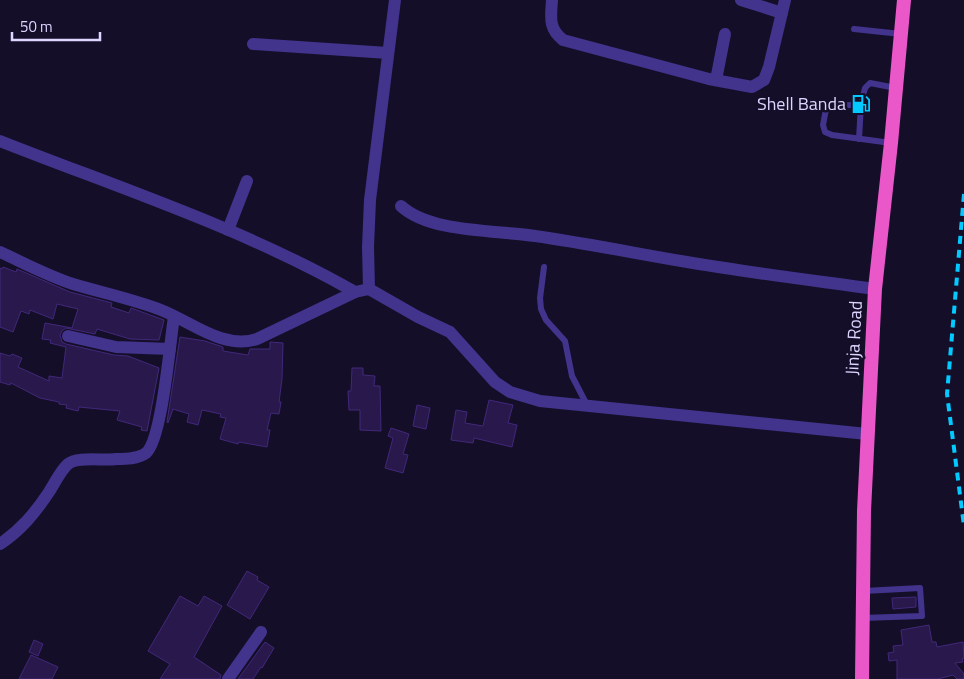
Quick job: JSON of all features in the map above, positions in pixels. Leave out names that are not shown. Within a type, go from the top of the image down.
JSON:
[{"type":"highway","name":"Jinja Road","points":[[862,679],[864,511],[875,289],[904,0]]},
{"type":"street","points":[[370,289],[368,247],[370,200],[394,0]]},
{"type":"street","points":[[552,0],[551,22],[554,33],[563,40],[716,80],[752,87],[764,80],[769,67],[783,6],[741,0]]},
{"type":"street","points":[[716,80],[725,34]]},
{"type":"street","points":[[253,44],[388,54]]},
{"type":"street","points":[[0,141],[228,230],[286,255],[355,292]]},
{"type":"street","points":[[228,230],[247,181]]},
{"type":"street","points":[[400,206],[408,213],[419,218],[460,229],[534,236],[726,269],[875,289]]},
{"type":"street","points":[[0,252],[73,284],[133,301],[174,317],[197,330],[236,342],[250,342],[355,292],[370,289],[418,317],[450,332],[495,382],[510,392],[540,401],[867,434]]},
{"type":"street","points":[[0,544],[25,524],[37,509],[63,468],[71,461],[132,458],[147,453],[152,444],[165,387],[174,317]]},
{"type":"street","points":[[68,336],[116,347],[170,349]]},
{"type":"street","points":[[228,679],[261,632]]},
{"type":"lane","points":[[854,29],[901,34]]},
{"type":"lane","points":[[859,139],[861,104],[865,88],[870,83],[896,88]]},
{"type":"lane","points":[[861,104],[829,107],[824,112],[823,126],[825,132],[832,135],[891,143]]},
{"type":"lane","points":[[544,267],[540,298],[541,309],[546,320],[564,341],[572,376],[588,406]]},
{"type":"lane","points":[[862,618],[922,616],[920,588],[863,591]]},
{"type":"building","points":[[3,267],[16,272],[17,269],[70,292],[112,303],[111,307],[129,313],[131,308],[164,320],[159,340],[130,339],[97,329],[95,334],[66,328],[60,335],[62,342],[66,344],[114,355],[128,356],[159,368],[147,431],[141,430],[142,427],[117,420],[120,411],[79,407],[78,411],[66,408],[67,405],[59,404],[59,402],[40,398],[11,383],[10,385],[0,382],[0,353],[10,356],[12,354],[22,358],[18,367],[49,381],[49,376],[62,378],[66,347],[50,343],[51,340],[42,339],[45,323],[72,328],[78,309],[57,304],[53,319],[30,310],[29,314],[21,311],[13,332],[0,327],[0,268],[2,269]]},
{"type":"building","points":[[180,337],[205,341],[223,347],[223,351],[248,355],[250,349],[270,349],[270,342],[283,343],[279,402],[281,402],[279,414],[271,413],[267,430],[270,430],[267,447],[239,442],[238,444],[220,439],[226,418],[220,417],[221,414],[202,410],[198,425],[187,422],[189,414],[173,409],[167,422]]},
{"type":"building","points":[[352,368],[363,368],[363,375],[375,376],[374,386],[380,386],[381,431],[360,430],[360,410],[349,410],[348,391],[351,391]]},
{"type":"building","points":[[489,400],[513,405],[508,423],[517,425],[512,447],[474,438],[473,443],[451,440],[456,410],[467,412],[465,423],[483,426]]},
{"type":"building","points":[[417,405],[430,408],[426,429],[413,426]]},
{"type":"building","points":[[391,428],[409,434],[403,454],[408,455],[403,473],[385,468],[393,438],[388,436]]},
{"type":"building","points":[[247,571],[258,577],[257,580],[269,587],[250,619],[227,605]]},
{"type":"building","points":[[180,596],[198,606],[204,596],[222,606],[194,657],[221,675],[220,679],[160,679],[170,664],[148,651]]},
{"type":"building","points":[[916,597],[916,607],[893,609],[892,598]]},
{"type":"building","points":[[929,625],[932,642],[936,642],[937,647],[963,642],[963,662],[955,663],[964,674],[964,679],[957,679],[953,675],[938,679],[897,679],[897,660],[889,661],[888,653],[894,652],[893,646],[903,645],[901,630]]},
{"type":"building","points":[[34,640],[43,644],[38,656],[29,652]]},
{"type":"building","points":[[265,642],[274,648],[262,668],[253,679],[238,679]]},
{"type":"building","points":[[31,655],[58,667],[52,679],[19,679]]},
{"type":"railway","points":[[964,194],[947,394],[964,526]]},
{"type":"place","name":"Shell Banda","points":[[861,104]]}]
